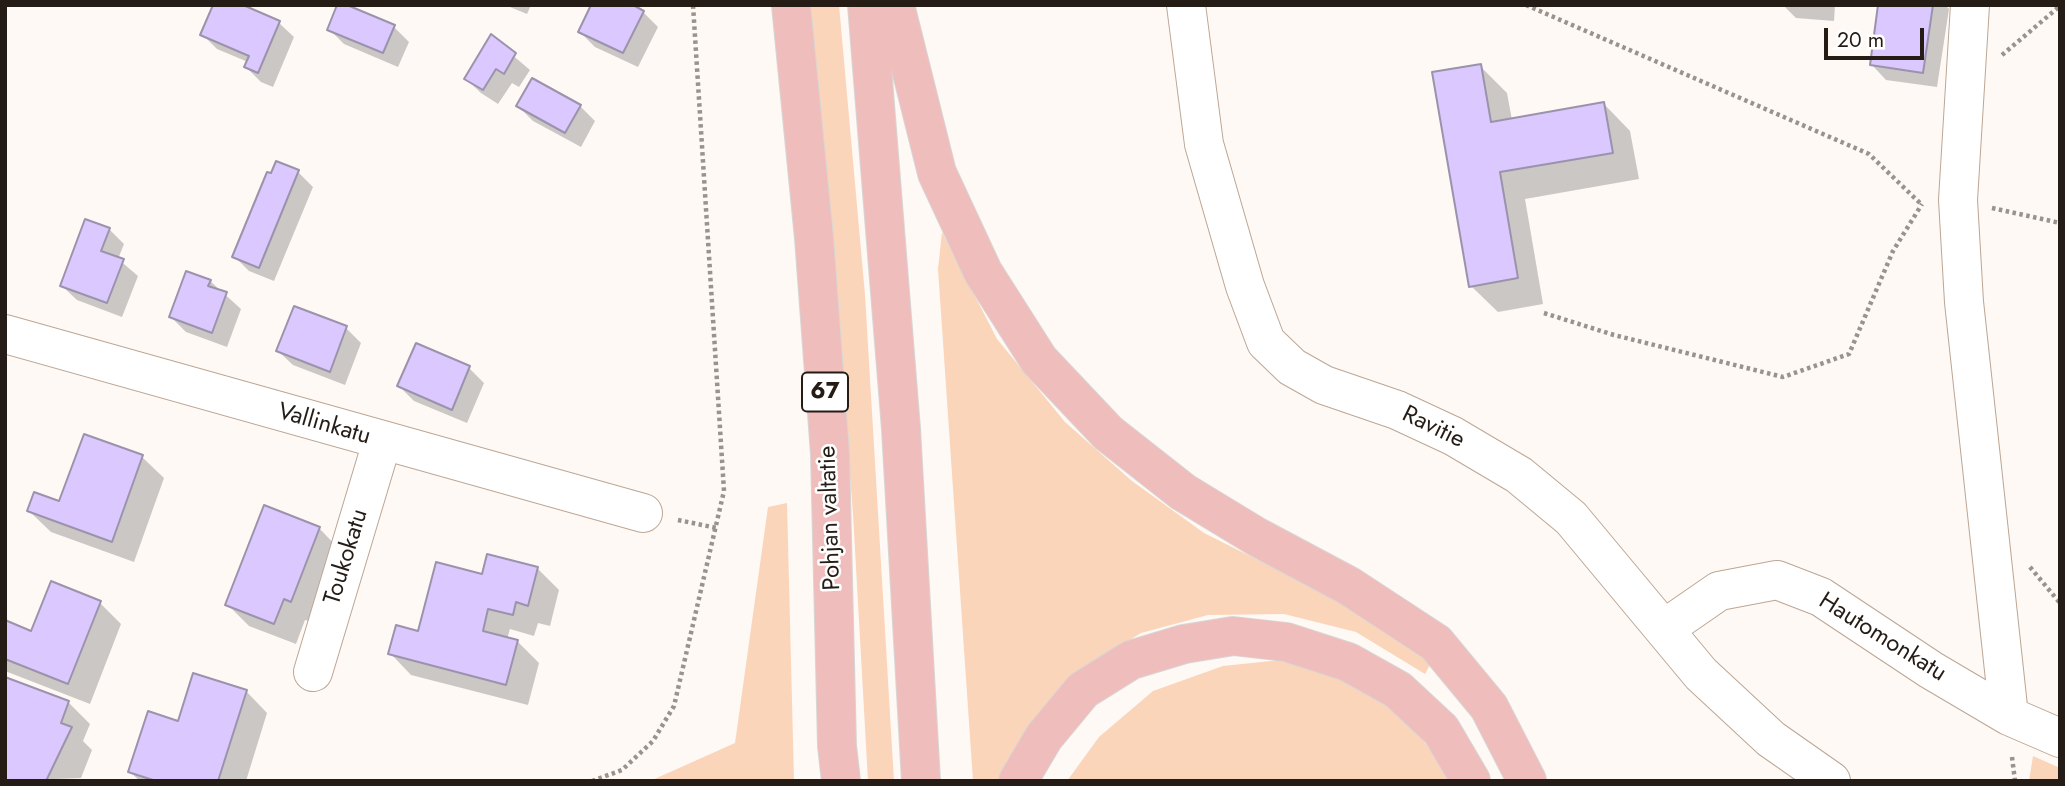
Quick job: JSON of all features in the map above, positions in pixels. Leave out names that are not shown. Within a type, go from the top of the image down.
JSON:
[{"type":"highway","name":"Pohjan valtatie","points":[[791,5],[814,238],[830,454],[838,769]]},
{"type":"highway","points":[[867,5],[901,429],[921,781]]},
{"type":"highway","points":[[895,5],[937,173],[983,272],[1039,360],[1108,433],[1183,492],[1257,537],[1349,586],[1436,643],[1489,707],[1527,781]]},
{"type":"highway","points":[[1018,781],[1044,737],[1083,690],[1131,660],[1184,644],[1233,636],[1286,642],[1348,662],[1398,690],[1441,730],[1471,781]]},
{"type":"street","name":"Ravitie","points":[[1186,5],[1204,144],[1245,286],[1266,342],[1292,367],[1324,385],[1419,420],[1453,436],[1519,475],[1571,518],[1701,674],[1770,739],[1831,781]]},
{"type":"street","points":[[1970,5],[1958,200],[1964,302],[2010,716]]},
{"type":"street","name":"Vallinkatu","points":[[5,334],[382,442],[643,513]]},
{"type":"street","name":"Toukokatu","points":[[313,671],[382,442]]},
{"type":"street","name":"Hautomonkatu","points":[[1664,629],[1719,591],[1777,580],[1821,597],[1931,670],[2010,716],[2060,738]]},
{"type":"path","points":[[592,781],[622,770],[653,741],[674,706],[724,491],[694,5]]},
{"type":"path","points":[[1526,5],[1869,154],[1921,204]]},
{"type":"path","points":[[1966,79],[2016,46],[2060,6]]},
{"type":"path","points":[[1921,204],[1958,200],[2060,223]]},
{"type":"path","points":[[1544,313],[1614,335],[1783,377],[1849,354],[1892,251],[1921,204]]},
{"type":"shaded area","points":[[806,5],[839,5],[865,295],[894,781],[868,781],[853,514],[831,234]]},
{"type":"shaded area","points":[[942,232],[997,339],[1065,422],[1132,481],[1204,533],[1370,616],[1431,663],[1425,674],[1356,632],[1284,614],[1208,615],[1141,633],[1094,662],[1049,705],[1007,760],[1000,781],[973,781],[938,269]]},
{"type":"shaded area","points":[[787,503],[794,781],[650,781],[735,743],[768,507]]},
{"type":"shaded area","points":[[1290,659],[1363,685],[1416,730],[1452,781],[1067,781],[1099,737],[1153,691],[1223,666]]},
{"type":"shaded area","points":[[2033,756],[2060,768],[2060,781],[2029,781]]},
{"type":"building","points":[[213,5],[243,5],[280,21],[258,73],[244,67],[249,56],[200,35]]},
{"type":"building","points":[[337,5],[347,5],[395,25],[383,53],[327,30]]},
{"type":"building","points":[[591,5],[633,5],[644,11],[623,53],[578,32]]},
{"type":"building","points":[[1878,5],[1933,5],[1923,73],[1870,65]]},
{"type":"building","points":[[491,34],[516,53],[504,74],[496,69],[483,90],[464,79]]},
{"type":"building","points":[[1481,64],[1491,122],[1604,102],[1613,153],[1500,172],[1518,278],[1469,287],[1432,72]]},
{"type":"building","points":[[532,78],[581,105],[565,133],[516,106]]},
{"type":"building","points":[[276,161],[299,170],[259,268],[232,257],[267,172],[271,173]]},
{"type":"building","points":[[85,219],[110,228],[101,251],[124,259],[107,303],[60,286]]},
{"type":"building","points":[[186,271],[211,280],[208,286],[227,292],[212,333],[169,317]]},
{"type":"building","points":[[294,306],[347,326],[330,372],[276,351]]},
{"type":"building","points":[[416,343],[470,366],[452,410],[397,386]]},
{"type":"building","points":[[84,434],[143,455],[112,542],[27,511],[34,492],[59,501]]},
{"type":"building","points":[[264,505],[320,527],[291,602],[284,599],[274,624],[225,605]]},
{"type":"building","points":[[487,554],[538,567],[528,606],[516,602],[513,615],[488,609],[483,631],[518,640],[506,685],[388,654],[396,625],[418,631],[436,562],[482,574]]},
{"type":"building","points":[[51,581],[101,601],[68,684],[5,659],[5,620],[31,631]]},
{"type":"building","points":[[193,673],[247,690],[218,781],[156,781],[128,772],[148,711],[178,721]]},
{"type":"building","points":[[5,677],[69,701],[61,723],[72,727],[46,781],[5,781]]}]
